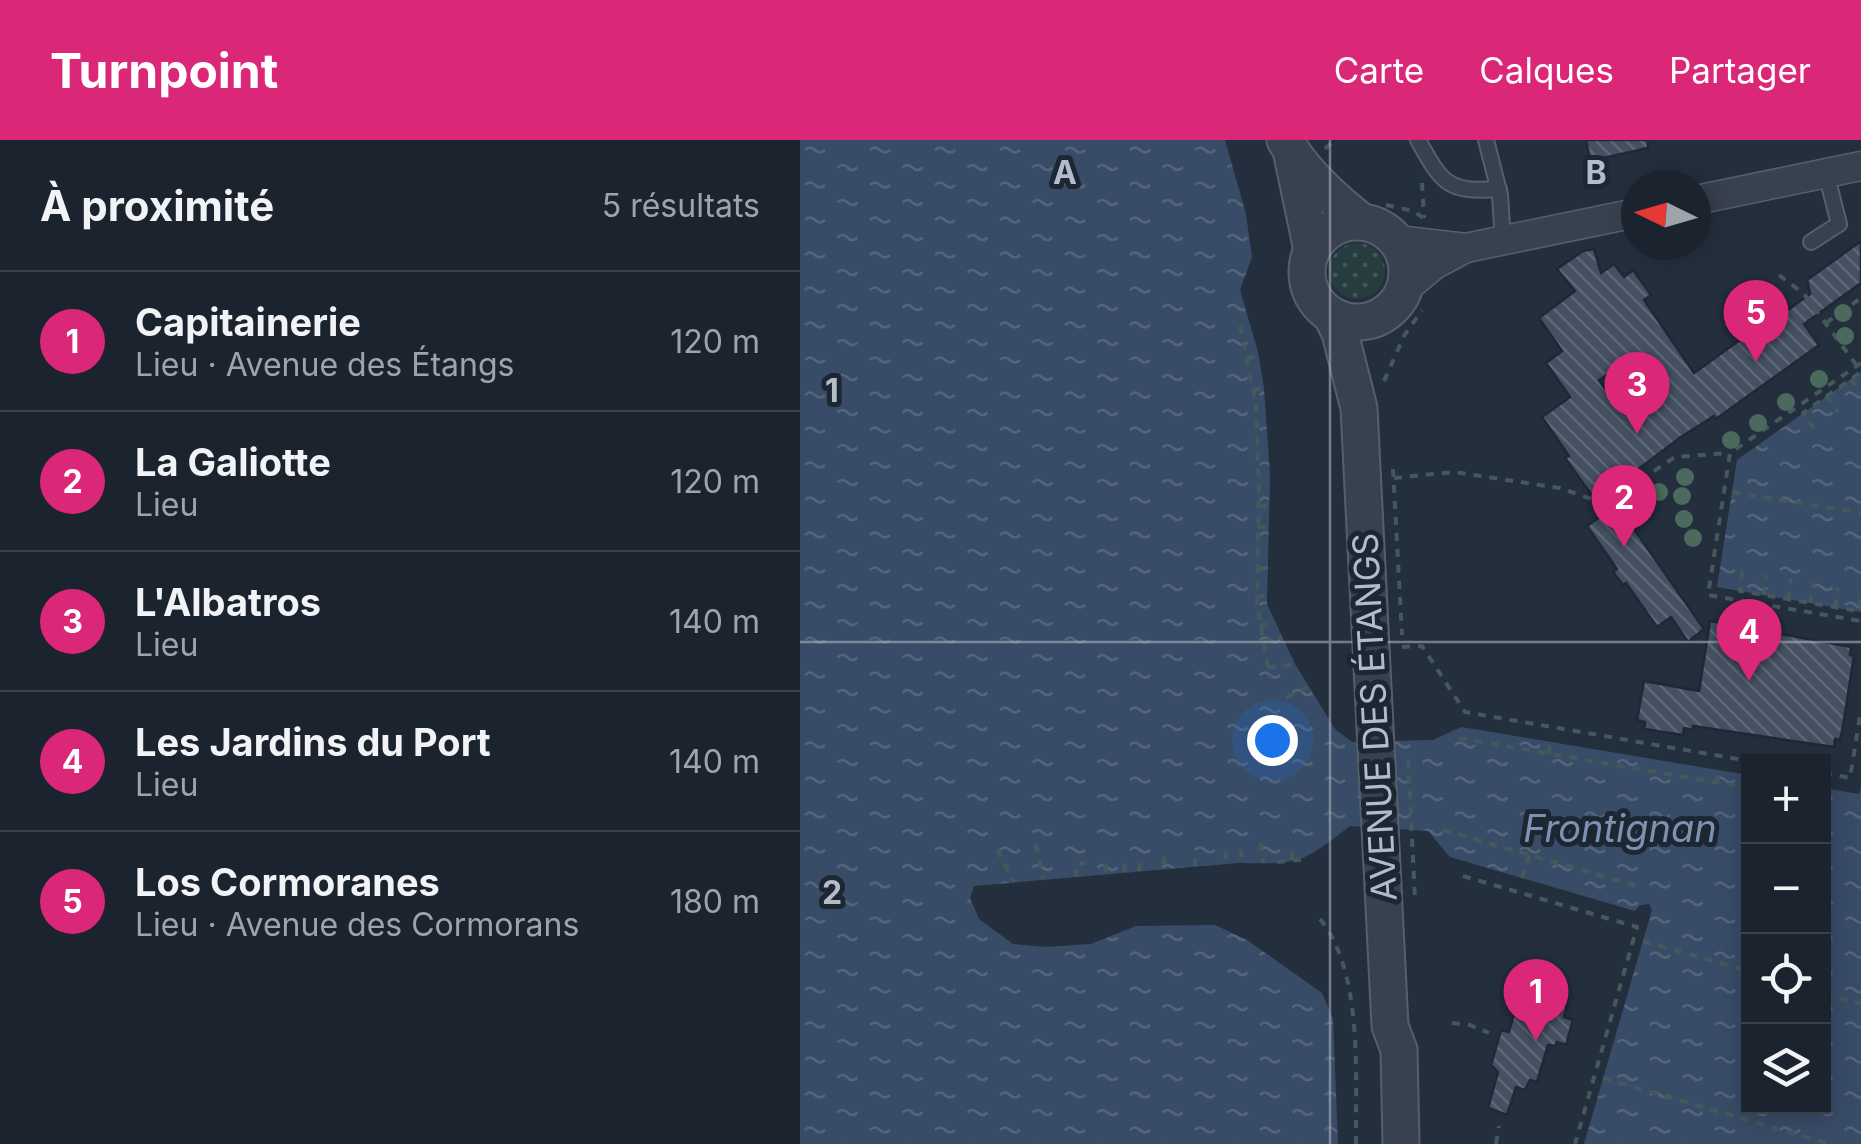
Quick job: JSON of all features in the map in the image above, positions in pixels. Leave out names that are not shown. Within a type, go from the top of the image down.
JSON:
[{"type":"street","points":[[1305,146],[1342,206],[1372,213],[1381,228],[1466,248]]},
{"type":"street","points":[[1305,146],[1312,250]]},
{"type":"street","points":[[1711,197],[1861,166]]},
{"type":"street","points":[[1372,213],[1332,228],[1312,250],[1308,261],[1309,286],[1314,297],[1331,315],[1357,322],[1404,305],[1434,265],[1466,248],[1621,216]]},
{"type":"street","points":[[1404,305],[1407,264],[1417,234]]},
{"type":"street","name":"AVENUE DES ÉTANGS","points":[[1379,1144],[1399,861],[1374,710],[1371,399],[1404,305]]},
{"type":"street","name":"AVENUE DES ÉTANGS","points":[[1331,315],[1371,399]]},
{"type":"street","name":"AVENUE DES ÉTANGS","points":[[1390,1026],[1399,1050],[1401,1144]]},
{"type":"lane","points":[[1418,140],[1438,175],[1449,184],[1471,191],[1499,189]]},
{"type":"lane","points":[[1486,140],[1499,189],[1503,242]]},
{"type":"lane","points":[[1811,242],[1839,224],[1826,174]]},
{"type":"path","points":[[1305,146],[1334,140]]},
{"type":"path","points":[[1305,146],[1334,162]]},
{"type":"path","points":[[1417,234],[1421,176]]},
{"type":"path","points":[[1372,213],[1414,210],[1417,234]]},
{"type":"path","points":[[1394,478],[1454,472],[1560,488],[1597,502],[1614,496],[1675,457],[1730,453],[1859,364],[1804,294],[1780,275]]},
{"type":"path","points":[[1826,323],[1861,298]]},
{"type":"path","points":[[1371,399],[1404,336],[1404,305]]},
{"type":"path","points":[[1240,326],[1253,390],[1259,450],[1256,596],[1270,678]]},
{"type":"path","points":[[1246,358],[1259,356]]},
{"type":"path","points":[[1814,429],[1803,413],[1861,372]]},
{"type":"path","points":[[1851,379],[1861,393]]},
{"type":"path","points":[[1253,390],[1264,388]]},
{"type":"path","points":[[1826,396],[1838,412]]},
{"type":"path","points":[[1259,450],[1268,449]]},
{"type":"path","points":[[1730,453],[1708,595],[1861,622]]},
{"type":"path","points":[[1392,460],[1402,647],[1422,646],[1465,712],[1741,760]]},
{"type":"path","points":[[1732,492],[1861,514]]},
{"type":"path","points":[[1259,506],[1269,507]]},
{"type":"path","points":[[1258,526],[1268,527]]},
{"type":"path","points":[[1257,568],[1267,570]]},
{"type":"path","points":[[1742,571],[1740,591],[1858,611],[1861,594]]},
{"type":"path","points":[[1764,595],[1766,575]]},
{"type":"path","points":[[1788,599],[1792,579]]},
{"type":"path","points":[[1810,603],[1813,584]]},
{"type":"path","points":[[1835,607],[1838,588]]},
{"type":"path","points":[[1256,596],[1267,596]]},
{"type":"path","points":[[1260,626],[1276,623]]},
{"type":"path","points":[[1263,642],[1282,638]]},
{"type":"path","points":[[1268,668],[1295,664]]},
{"type":"path","points":[[1286,698],[1309,686]]},
{"type":"path","points":[[1831,774],[1850,778],[1861,710]]},
{"type":"path","points":[[1459,738],[1741,787]]},
{"type":"path","points":[[1548,754],[1550,742]]},
{"type":"path","points":[[1399,861],[1408,757]]},
{"type":"path","points":[[1717,783],[1719,770]]},
{"type":"path","points":[[1444,830],[1637,886]]},
{"type":"path","points":[[1261,842],[1264,863]]},
{"type":"path","points":[[1036,844],[1043,879]]},
{"type":"path","points":[[1292,860],[1293,846]]},
{"type":"path","points":[[1241,849],[1243,863]]},
{"type":"path","points":[[996,850],[1014,882]]},
{"type":"path","points":[[1225,850],[1227,864]]},
{"type":"path","points":[[1522,878],[1530,853]]},
{"type":"path","points":[[1195,856],[1195,866]]},
{"type":"path","points":[[1163,858],[1165,868]]},
{"type":"path","points":[[1277,862],[1308,859]]},
{"type":"path","points":[[1124,872],[1125,861]]},
{"type":"path","points":[[1139,871],[1140,861]]},
{"type":"path","points":[[1076,876],[1076,864],[1085,863]]},
{"type":"path","points":[[1105,864],[1106,874]]},
{"type":"path","points":[[1463,876],[1637,927],[1575,1144]]},
{"type":"path","points":[[1320,919],[1333,934],[1342,957],[1350,999],[1356,1144]]},
{"type":"path","points":[[1642,941],[1741,970]]},
{"type":"path","points":[[1831,995],[1861,1004]]},
{"type":"path","points":[[1452,1024],[1470,1025],[1490,1034]]},
{"type":"path","points":[[1603,1078],[1830,1144]]},
{"type":"path","points":[[1496,1144],[1499,1126]]},
{"type":"green space","points":[[1357,243],[1377,251],[1385,271],[1377,291],[1357,299],[1337,291],[1329,271],[1337,251]]},
{"type":"water","name":"Frontignan","points":[[800,140],[1225,140],[1246,214],[1252,257],[1240,290],[1264,388],[1270,475],[1267,604],[1295,664],[1335,729],[1352,742],[1433,740],[1461,727],[1741,774],[1741,1114],[1831,1114],[1831,789],[1859,794],[1861,787],[1861,1144],[1584,1144],[1652,910],[1649,904],[1640,905],[1635,911],[1450,857],[1428,831],[1350,826],[1309,855],[1288,862],[974,886],[970,898],[979,919],[1013,944],[1091,944],[1136,926],[1215,925],[1247,940],[1322,993],[1333,1018],[1338,1144],[800,1144]]},
{"type":"water","points":[[1861,372],[1861,612],[1717,587],[1737,460]]},
{"type":"building","points":[[1586,140],[1648,140],[1648,148],[1590,161]]},
{"type":"building","points":[[1861,241],[1861,283],[1804,324],[1819,345],[1716,419],[1714,416],[1681,437],[1596,501],[1542,417],[1570,397],[1546,363],[1562,351],[1539,318],[1575,291],[1557,269],[1583,251],[1594,249],[1601,273],[1614,264],[1624,277],[1633,270],[1651,295],[1644,300],[1694,373],[1810,294],[1807,280]],"holes":[[[1640,353],[1660,382],[1619,409],[1599,380]]]},
{"type":"building","points":[[1617,505],[1704,629],[1688,642],[1671,617],[1657,627],[1626,583],[1623,585],[1613,572],[1617,569],[1587,526]]},
{"type":"building","points":[[1710,621],[1851,647],[1850,655],[1854,656],[1843,726],[1834,747],[1693,726],[1693,730],[1684,728],[1683,735],[1644,729],[1645,722],[1637,720],[1644,681],[1699,691]]},
{"type":"building","points":[[1520,991],[1567,1006],[1564,1017],[1573,1020],[1566,1045],[1548,1045],[1537,1082],[1530,1080],[1525,1090],[1516,1087],[1507,1115],[1488,1108],[1498,1072],[1491,1065],[1501,1030],[1509,1032]]},
{"type":"place","name":"Los Cormoranes","points":[[1756,362]]},
{"type":"place","name":"L'Albatros","points":[[1637,434]]},
{"type":"place","name":"La Galiotte","points":[[1624,547]]},
{"type":"place","name":"Les Jardins du Port","points":[[1749,681]]},
{"type":"place","name":"Capitainerie","points":[[1536,1041]]}]
